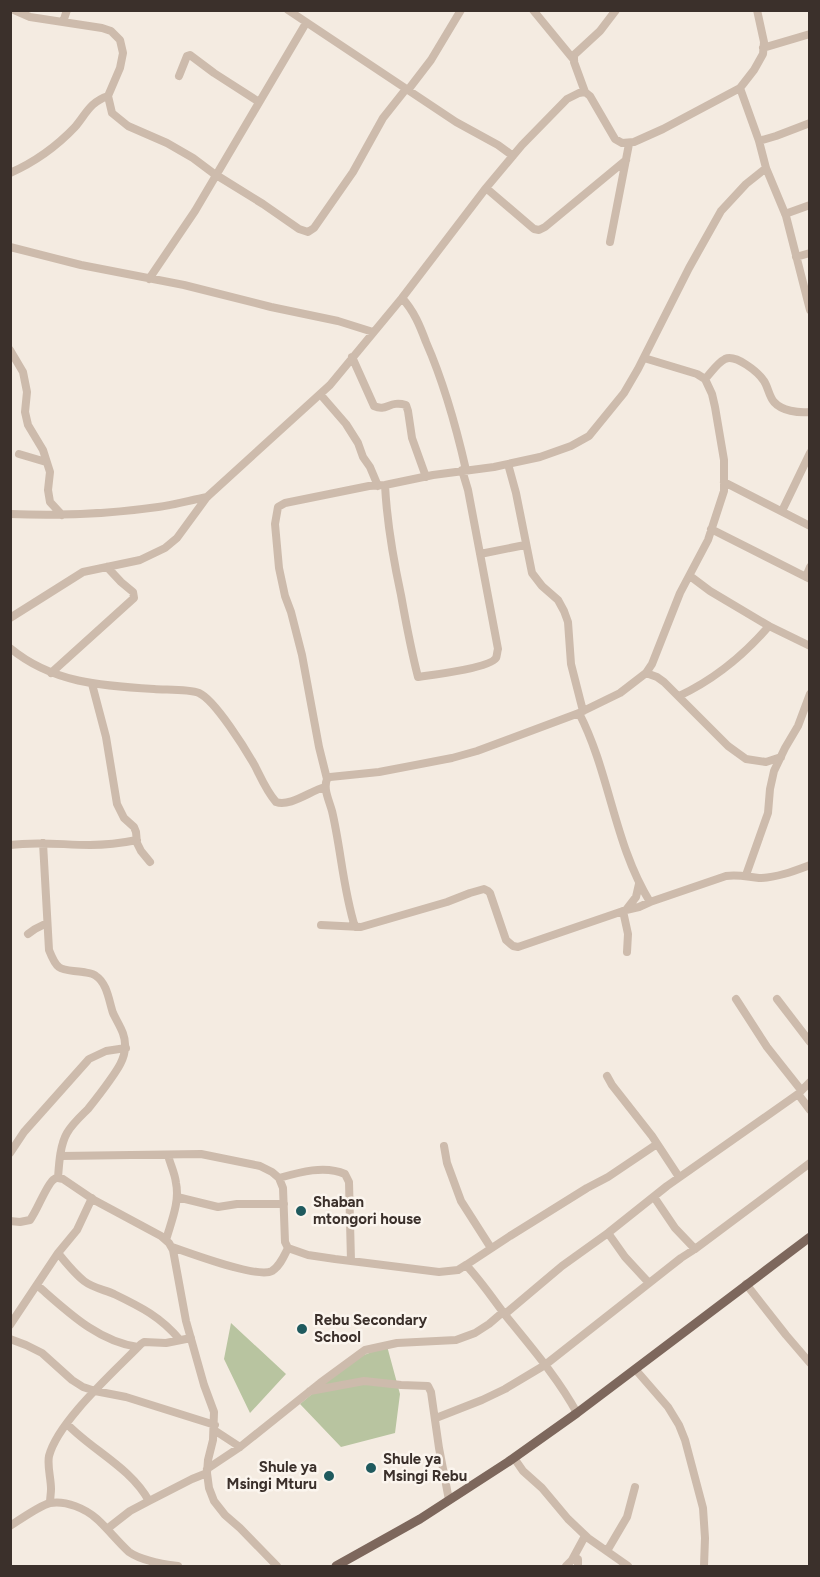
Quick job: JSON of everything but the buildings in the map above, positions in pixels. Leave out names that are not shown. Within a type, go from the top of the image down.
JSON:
[{"type":"main road","points":[[336,1566],[351,1563],[513,1458],[577,1413],[810,1237]]},
{"type":"street","points":[[14,10],[30,17],[111,31],[120,40],[123,53],[120,68],[108,96],[112,112],[120,121],[193,158],[299,229],[308,232],[311,231],[353,172],[383,118],[431,60],[461,10]]},
{"type":"street","points":[[63,22],[66,10]]},
{"type":"street","points":[[288,10],[456,122],[513,156]]},
{"type":"street","points":[[533,10],[574,60],[585,92],[590,96],[615,139],[628,144],[663,129],[740,88],[763,54],[764,42],[757,10]]},
{"type":"street","points":[[574,60],[575,53],[600,31],[616,10]]},
{"type":"street","points":[[149,279],[195,211],[306,23]]},
{"type":"street","points":[[763,48],[810,34]]},
{"type":"street","points":[[179,76],[183,63],[190,55],[259,102]]},
{"type":"street","points":[[740,88],[766,168],[785,214],[809,305]]},
{"type":"street","points":[[10,618],[83,572],[140,560],[165,548],[177,538],[207,497],[330,385],[402,298],[522,145],[567,99],[585,92]]},
{"type":"street","points":[[10,173],[41,157],[75,127],[98,100],[108,96]]},
{"type":"street","points":[[759,141],[810,123]]},
{"type":"street","points":[[610,242],[628,144]]},
{"type":"street","points":[[498,145],[522,145]]},
{"type":"street","points":[[486,188],[534,229],[542,229],[626,160]]},
{"type":"street","points":[[355,927],[349,906],[302,655],[279,568],[275,524],[278,507],[285,503],[540,457],[571,446],[589,436],[624,393],[721,211],[746,184],[766,168]]},
{"type":"street","points":[[785,214],[810,205]]},
{"type":"street","points":[[10,247],[71,263],[184,285],[338,321],[373,332]]},
{"type":"street","points":[[796,257],[810,253]]},
{"type":"street","points":[[320,394],[346,424],[358,443],[363,457],[382,486],[391,545],[418,677],[489,664],[496,658],[498,643],[449,403],[438,370],[416,319],[402,298]]},
{"type":"street","points":[[10,350],[23,372],[27,392],[25,412],[28,425],[43,450],[50,472],[50,502],[62,515]]},
{"type":"street","points":[[351,357],[374,406],[382,408],[397,403],[405,405],[412,438],[426,477]]},
{"type":"street","points":[[705,379],[722,361],[728,357],[734,358],[755,371],[774,402],[779,406],[800,413],[810,412]]},
{"type":"street","points":[[10,648],[38,668],[92,684],[200,693],[218,711],[276,802],[285,804],[315,790],[333,777],[379,772],[460,756],[581,712],[620,693],[646,674],[680,593],[703,552],[724,491],[721,435],[712,394],[705,379],[687,370],[644,358]]},
{"type":"street","points":[[782,511],[810,453]]},
{"type":"street","points":[[19,454],[46,462]]},
{"type":"street","points":[[508,464],[532,573],[542,586],[558,600],[568,622],[571,664],[581,712],[629,861],[650,902]]},
{"type":"street","points":[[724,482],[810,526]]},
{"type":"street","points":[[10,514],[62,515],[111,512],[160,507],[207,497]]},
{"type":"street","points":[[711,529],[808,578],[810,567]]},
{"type":"street","points":[[480,554],[525,545]]},
{"type":"street","points":[[51,673],[134,598],[134,592],[107,567]]},
{"type":"street","points":[[690,576],[710,591],[769,626],[810,646]]},
{"type":"street","points":[[679,696],[701,685],[720,671],[754,643],[769,626]]},
{"type":"street","points":[[646,674],[664,681],[728,746],[746,759],[766,762],[781,757]]},
{"type":"street","points":[[92,684],[106,737],[117,804],[124,818],[134,827],[141,851],[150,862]]},
{"type":"street","points":[[746,875],[768,813],[772,780],[781,757],[798,726],[810,694]]},
{"type":"street","points":[[10,845],[43,843],[99,845],[137,840]]},
{"type":"street","points":[[43,843],[49,950],[56,966],[64,970],[90,973],[102,981],[126,1048],[111,1079],[70,1128],[61,1156],[58,1178]]},
{"type":"street","points":[[321,925],[361,927],[483,889],[490,893],[506,940],[513,946],[519,947],[726,876],[772,877],[810,865]]},
{"type":"street","points":[[627,952],[628,934],[625,910],[636,897],[639,884]]},
{"type":"street","points":[[28,934],[47,923]]},
{"type":"street","points":[[736,999],[810,1110]]},
{"type":"street","points":[[777,999],[810,1042]]},
{"type":"street","points":[[10,1153],[24,1132],[89,1059],[94,1055],[126,1048]]},
{"type":"street","points":[[607,1076],[679,1178]]},
{"type":"street","points":[[107,1529],[130,1511],[207,1471],[365,1350],[397,1343],[456,1340],[475,1333],[810,1082]]},
{"type":"street","points":[[61,1156],[201,1154],[260,1166],[279,1178],[283,1188],[285,1242],[288,1248],[308,1254],[351,1261],[439,1272],[458,1270],[657,1144]]},
{"type":"street","points":[[444,1146],[447,1163],[461,1202],[491,1248]]},
{"type":"street","points":[[168,1155],[177,1183],[177,1197],[169,1244],[176,1259],[186,1321],[214,1412],[215,1428],[207,1471],[209,1488],[214,1502],[225,1515],[277,1566]]},
{"type":"street","points":[[436,1418],[505,1389],[545,1365],[681,1258],[810,1162]]},
{"type":"street","points":[[279,1178],[314,1170],[338,1171],[345,1174],[349,1182],[351,1261]]},
{"type":"street","points":[[10,1221],[30,1220],[52,1182],[58,1178],[66,1180],[169,1244],[227,1265],[270,1272],[280,1263],[288,1248]]},
{"type":"street","points":[[177,1197],[218,1207],[237,1204],[284,1204]]},
{"type":"street","points":[[654,1197],[675,1228],[695,1249]]},
{"type":"street","points":[[10,1325],[58,1253],[77,1230],[92,1198]]},
{"type":"street","points":[[608,1233],[625,1257],[649,1283]]},
{"type":"street","points":[[58,1253],[84,1281],[158,1317],[180,1340]]},
{"type":"street","points":[[466,1265],[545,1365],[568,1396],[577,1413]]},
{"type":"street","points":[[746,1284],[808,1359]]},
{"type":"street","points":[[37,1285],[85,1325],[118,1343],[138,1347]]},
{"type":"street","points":[[50,1503],[49,1459],[54,1444],[67,1424],[95,1391],[117,1366],[144,1342],[160,1343],[191,1338]]},
{"type":"street","points":[[10,1339],[35,1349],[83,1387],[126,1397],[215,1428],[240,1447]]},
{"type":"street","points":[[635,1369],[668,1407],[685,1440],[703,1508],[704,1566]]},
{"type":"street","points":[[309,1391],[364,1381],[425,1385],[430,1388],[449,1500]]},
{"type":"street","points":[[67,1424],[79,1436],[122,1468],[149,1501]]},
{"type":"street","points":[[513,1458],[585,1536],[627,1566]]},
{"type":"street","points":[[607,1551],[627,1517],[635,1487]]},
{"type":"street","points":[[10,1526],[50,1503],[68,1504],[95,1517],[130,1552],[140,1557],[177,1566]]},
{"type":"street","points":[[566,1566],[574,1557],[585,1536]]},
{"type":"street","points":[[574,1557],[578,1559],[578,1566]]},
{"type":"green space","points":[[231,1323],[286,1374],[250,1413],[224,1359]]},
{"type":"green space","points":[[387,1346],[400,1394],[395,1433],[341,1447],[300,1404],[354,1359]]},
{"type":"place","name":"Shaban mtongori house","points":[[301,1211]]},
{"type":"place","name":"Rebu Secondary School","points":[[302,1329]]},
{"type":"place","name":"Shule ya Msingi Rebu","points":[[371,1468]]},
{"type":"place","name":"Shule ya Msingi Mturu","points":[[329,1476]]}]
